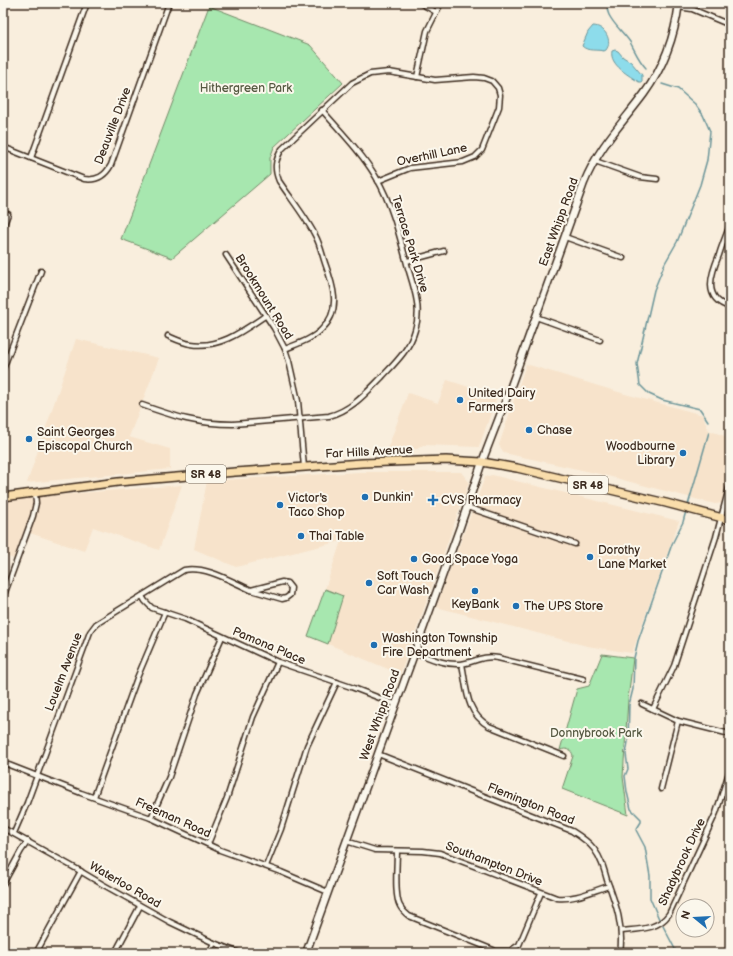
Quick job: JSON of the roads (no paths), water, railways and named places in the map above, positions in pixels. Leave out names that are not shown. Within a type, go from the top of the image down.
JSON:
[{"type":"main road","name":"Far Hills Avenue","points":[[3,497],[118,482],[304,467],[412,461],[482,462],[517,468],[687,508],[730,520]]},
{"type":"street","points":[[31,158],[87,3]]},
{"type":"street","name":"Deauville Drive","points":[[3,147],[84,179],[91,180],[105,174],[111,165],[169,3]]},
{"type":"street","points":[[306,3],[317,3]]},
{"type":"street","points":[[420,3],[436,12]]},
{"type":"street","points":[[416,77],[424,41],[441,3]]},
{"type":"street","points":[[678,5],[730,24]]},
{"type":"street","name":"East Whipp Road","points":[[482,462],[584,183],[595,161],[610,137],[644,94],[658,71],[672,37],[678,5]]},
{"type":"street","name":"Overhill Lane","points":[[285,349],[313,336],[322,329],[330,318],[334,306],[333,290],[319,243],[279,181],[276,170],[276,160],[282,149],[352,83],[370,74],[389,72],[444,80],[479,77],[492,81],[498,88],[500,95],[499,107],[492,128],[482,150],[470,160],[410,168],[378,181]]},
{"type":"street","name":"Terrace Park Drive","points":[[142,404],[176,417],[206,423],[233,424],[329,416],[352,406],[408,347],[416,330],[418,306],[407,261],[391,209],[378,181],[355,147],[322,110]]},
{"type":"street","points":[[595,161],[640,177],[657,179]]},
{"type":"street","points":[[3,228],[8,214]]},
{"type":"street","points":[[730,225],[710,280],[711,290],[716,298],[723,304],[730,307]]},
{"type":"street","points":[[565,237],[623,258]]},
{"type":"street","points":[[407,261],[444,251]]},
{"type":"street","name":"Brookmount Road","points":[[226,255],[285,349],[296,388],[304,467]]},
{"type":"street","points":[[3,369],[41,271]]},
{"type":"street","points":[[168,336],[192,344],[213,343],[234,336],[265,316]]},
{"type":"street","points":[[536,317],[600,340]]},
{"type":"street","name":"West Whipp Road","points":[[306,953],[482,462]]},
{"type":"street","points":[[653,710],[674,666],[716,537],[730,484]]},
{"type":"street","points":[[3,598],[33,516],[36,503],[35,493]]},
{"type":"street","points":[[467,507],[575,544]]},
{"type":"street","name":"Louelm Avenue","points":[[14,833],[23,813],[92,629],[97,623],[178,573],[192,569],[206,571],[251,590]]},
{"type":"street","points":[[282,582],[290,585],[291,590],[288,597],[282,599],[251,590],[282,582]]},
{"type":"street","name":"Pamona Place","points":[[142,596],[152,608],[185,619],[278,662],[395,704]]},
{"type":"street","points":[[94,798],[137,678],[165,612]]},
{"type":"street","points":[[151,818],[169,777],[197,694],[222,637]]},
{"type":"street","points":[[414,652],[446,663],[462,664],[480,658],[492,657],[583,679]]},
{"type":"street","points":[[208,844],[227,798],[253,717],[278,662]]},
{"type":"street","points":[[462,664],[470,706],[474,714],[480,720],[489,726],[564,756]]},
{"type":"street","points":[[266,866],[281,829],[308,746],[337,682]]},
{"type":"street","points":[[642,704],[678,721],[730,734]]},
{"type":"street","points":[[661,789],[678,721]]},
{"type":"street","name":"Flemington Road","points":[[378,754],[579,835],[590,844],[598,855],[618,910],[621,930],[620,953]]},
{"type":"street","name":"Freeman Road","points":[[9,765],[151,818],[208,844],[328,892]]},
{"type":"street","name":"Shadybrook Drive","points":[[621,930],[653,927],[666,918],[716,813],[730,769]]},
{"type":"street","name":"Waterloo Road","points":[[3,828],[170,922],[214,943],[240,953]]},
{"type":"street","points":[[3,884],[28,841]]},
{"type":"street","name":"Southampton Drive","points":[[346,841],[375,850],[423,851],[444,854],[557,898],[569,898],[609,886]]},
{"type":"street","points":[[397,851],[397,897],[404,912],[409,916],[496,951],[506,952],[519,945],[541,893]]},
{"type":"street","points":[[36,953],[81,871]]},
{"type":"street","points":[[115,953],[140,906]]},
{"type":"street","points":[[209,953],[214,943]]},
{"type":"water","points":[[593,26],[601,28],[607,35],[609,42],[606,50],[604,51],[589,50],[582,46],[588,32]]},
{"type":"water","points":[[615,50],[631,62],[642,75],[642,82],[639,82],[621,70],[612,56],[612,51]]},
{"type":"waterway","points":[[607,3],[607,8],[611,19],[630,42],[639,59],[646,68]]},
{"type":"waterway","points":[[662,84],[678,89],[695,104],[703,115],[710,131],[707,160],[700,185],[677,242],[665,263],[654,290],[637,364],[640,385],[649,394],[662,400],[700,409],[708,421]]},
{"type":"waterway","points":[[688,505],[709,432]]},
{"type":"waterway","points":[[659,919],[650,898],[650,876],[645,847],[636,830],[641,822],[641,819],[631,809],[627,792],[625,776],[628,769],[626,754],[628,742],[629,705],[633,689],[634,658],[638,641],[672,544],[683,522],[686,511]]},
{"type":"waterway","points":[[663,926],[677,953]]},
{"type":"place","name":"United Dairy Farmers","points":[[460,400]]},
{"type":"place","name":"Chase","points":[[529,430]]},
{"type":"place","name":"Saint Georges Episcopal Church","points":[[29,439]]},
{"type":"place","name":"Woodbourne Library","points":[[683,453]]},
{"type":"place","name":"Dunkin'","points":[[365,497]]},
{"type":"place","name":"CVS Pharmacy","points":[[433,500]]},
{"type":"place","name":"Victor's Taco Shop","points":[[280,505]]},
{"type":"place","name":"Thai Table","points":[[301,536]]},
{"type":"place","name":"Dorothy Lane Market","points":[[590,557]]},
{"type":"place","name":"Good Space Yoga","points":[[414,559]]},
{"type":"place","name":"Soft Touch Car Wash","points":[[369,583]]},
{"type":"place","name":"KeyBank","points":[[475,591]]},
{"type":"place","name":"The UPS Store","points":[[516,606]]},
{"type":"place","name":"Washington Township Fire Department","points":[[374,645]]},
{"type":"park label","name":"Hithergreen Park","points":[[246,88]]},
{"type":"park label","name":"Donnybrook Park","points":[[596,733]]}]
